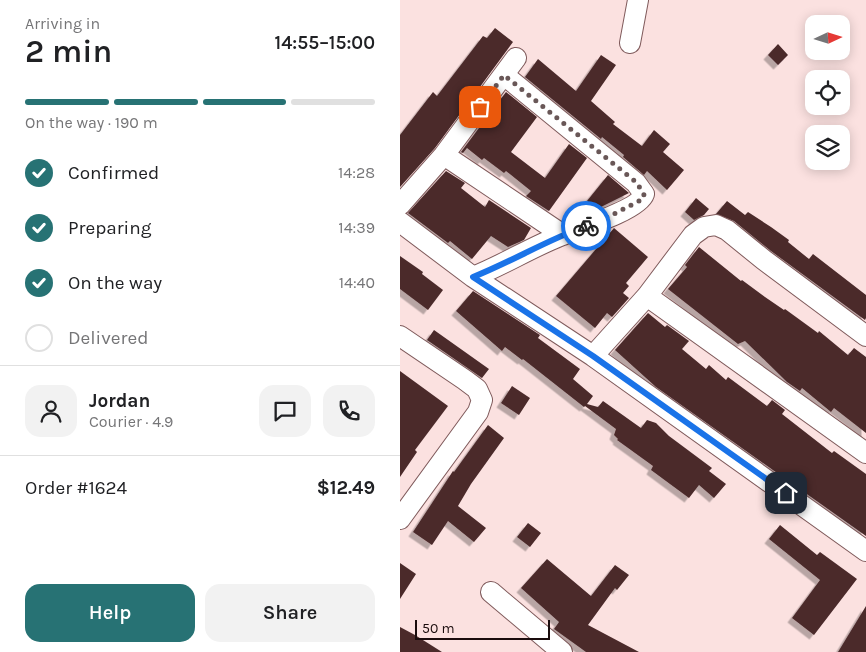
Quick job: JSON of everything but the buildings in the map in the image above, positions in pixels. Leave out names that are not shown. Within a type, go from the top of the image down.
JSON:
[{"type":"street","points":[[630,43],[638,0]]},
{"type":"street","points":[[400,205],[444,154],[516,58]]},
{"type":"street","points":[[473,277],[563,235],[598,222],[635,204],[643,199],[644,194],[636,182],[504,75]]},
{"type":"street","points":[[444,154],[563,235]]},
{"type":"street","points":[[400,222],[473,277],[593,356],[866,550]]},
{"type":"street","points":[[593,356],[647,296],[693,235],[704,227],[716,225],[727,230],[866,336]]},
{"type":"street","points":[[647,296],[866,453]]},
{"type":"street","points":[[400,336],[466,380],[477,390],[482,400],[478,412],[400,519]]},
{"type":"street","points":[[491,592],[562,652]]},
{"type":"way so far","points":[[480,107],[504,75],[636,182],[644,194],[643,199],[598,222],[586,226]]},
{"type":"route","points":[[586,226],[560,236],[473,277],[593,356],[786,493]]}]
